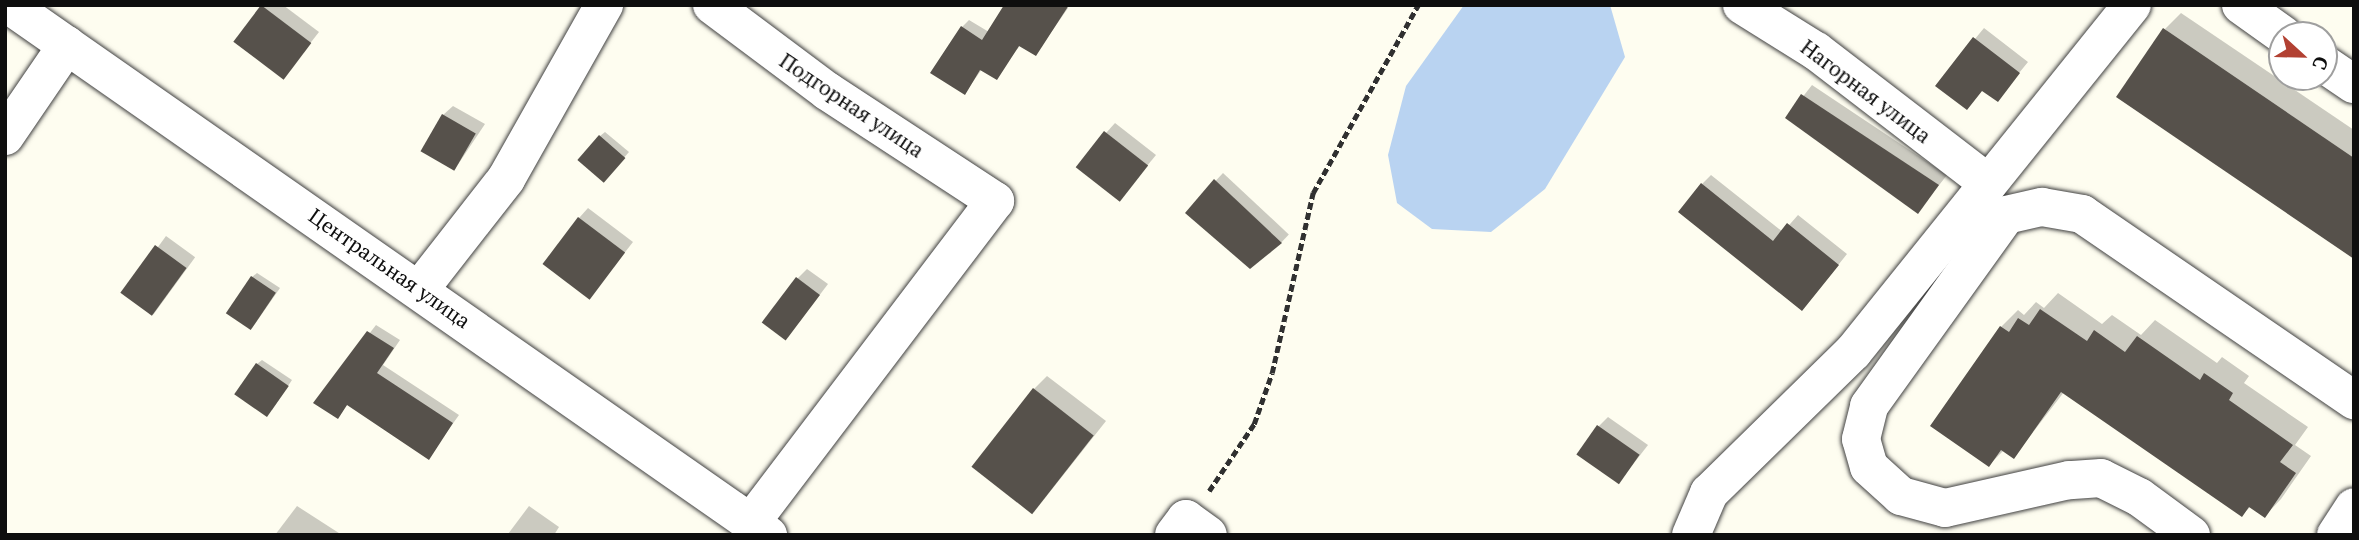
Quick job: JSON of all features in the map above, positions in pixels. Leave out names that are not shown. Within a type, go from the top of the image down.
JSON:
[{"type":"street","name":"Центральная улица","points":[[9,5],[420,289],[759,529]]},
{"type":"street","points":[[420,289],[506,179],[604,5]]},
{"type":"street","name":"Подгорная улица","points":[[712,5],[827,91],[995,201],[759,529]]},
{"type":"street","name":"Нагорная улица","points":[[1742,5],[1816,51],[1987,182]]},
{"type":"street","points":[[1691,535],[1709,493],[1853,352],[2132,5]]},
{"type":"street","points":[[2241,5],[2268,24]]},
{"type":"street","points":[[5,136],[67,45]]},
{"type":"street","points":[[2338,73],[2354,84]]},
{"type":"street","points":[[2191,535],[2139,497],[2101,478],[2069,480],[1945,508],[1900,496],[1869,467],[1861,439],[1869,406],[2006,215],[2042,207],[2082,214],[2354,400]]},
{"type":"street","points":[[2336,535],[2354,507]]},
{"type":"path","points":[[1189,530],[1254,424],[1272,373],[1313,193],[1418,5]]},
{"type":"water","points":[[1464,5],[1610,5],[1625,57],[1545,189],[1491,232],[1432,229],[1397,203],[1388,155],[1406,86]]},
{"type":"building","points":[[261,5],[311,43],[284,80],[233,42]]},
{"type":"building","points":[[1004,5],[1069,5],[1036,56],[1019,46],[997,80],[980,70],[965,95],[930,73],[961,26],[982,40]]},
{"type":"building","points":[[2163,28],[2354,158],[2354,259],[2116,97]]},
{"type":"building","points":[[1973,37],[2020,73],[1998,102],[1982,91],[1967,110],[1935,86]]},
{"type":"building","points":[[1801,94],[1939,185],[1918,214],[1785,118]]},
{"type":"building","points":[[442,114],[476,134],[454,171],[420,151]]},
{"type":"building","points":[[1104,131],[1148,165],[1120,202],[1076,167]]},
{"type":"building","points":[[599,135],[625,158],[604,183],[577,160]]},
{"type":"building","points":[[1214,179],[1282,243],[1250,269],[1185,213]]},
{"type":"building","points":[[1701,183],[1773,241],[1787,223],[1839,265],[1802,311],[1678,212]]},
{"type":"building","points":[[578,217],[625,253],[590,300],[542,264]]},
{"type":"building","points":[[155,245],[187,268],[152,316],[120,293]]},
{"type":"building","points":[[251,276],[276,293],[251,330],[226,313]]},
{"type":"building","points":[[796,277],[820,295],[786,341],[762,323]]},
{"type":"building","points":[[2040,309],[2087,341],[2094,330],[2125,352],[2137,336],[2200,380],[2204,373],[2233,393],[2229,400],[2293,445],[2280,462],[2296,473],[2265,518],[2249,507],[2242,517],[2061,392],[2014,459],[2001,450],[1989,467],[1930,426],[2000,326],[2009,332],[2018,318],[2029,325]]},
{"type":"building","points":[[367,331],[394,348],[377,373],[453,423],[429,460],[347,405],[338,419],[313,403]]},
{"type":"building","points":[[256,363],[289,386],[267,417],[234,394]]},
{"type":"building","points":[[1033,388],[1094,435],[1032,514],[971,467]]},
{"type":"building","points":[[1597,425],[1640,455],[1619,484],[1576,454]]}]
